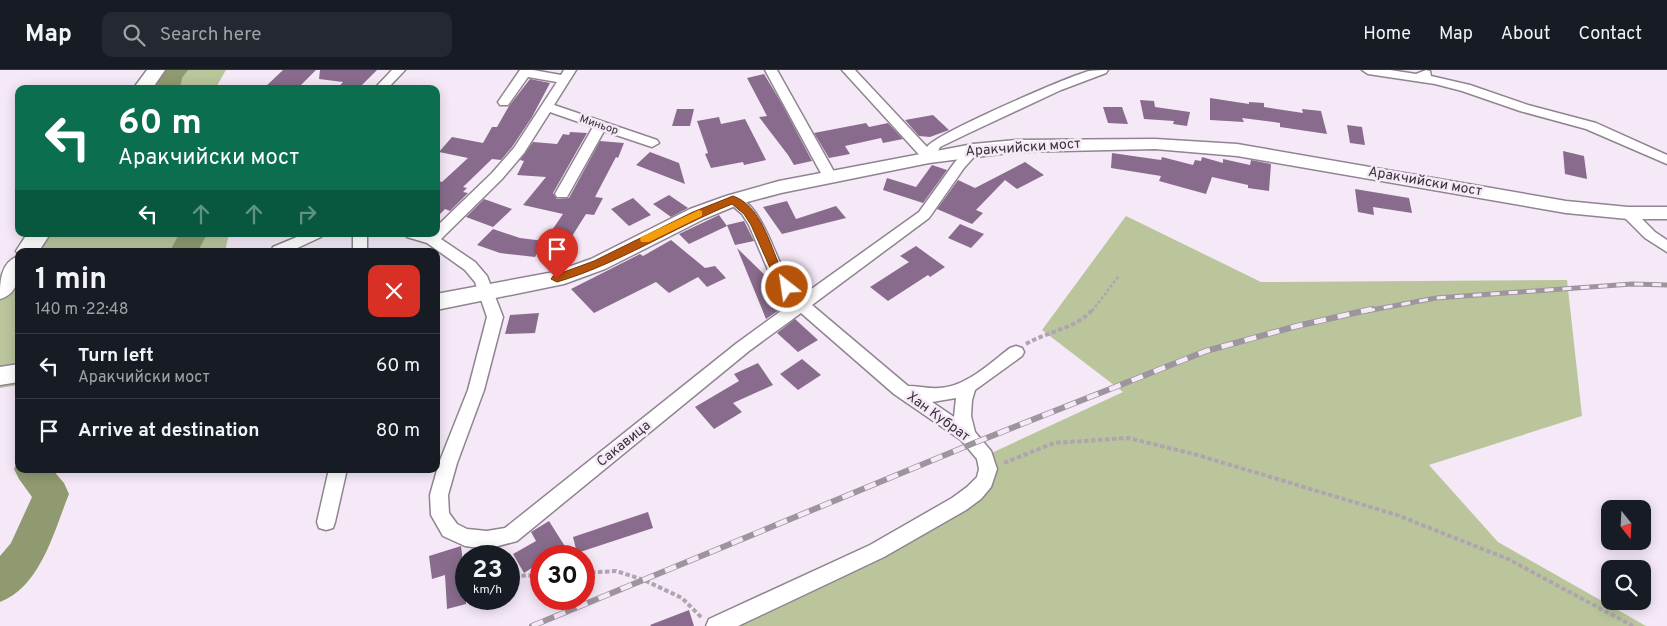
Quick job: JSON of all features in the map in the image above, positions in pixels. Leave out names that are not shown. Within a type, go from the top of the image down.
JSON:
[{"type":"main road","points":[[145,85],[156,70]]},
{"type":"main road","name":"Аракчийски мост","points":[[440,301],[557,279],[598,264],[697,214],[733,200],[779,187],[929,157],[1016,146],[1163,144],[1237,150],[1532,202],[1628,213],[1667,213]]},
{"type":"main road","points":[[29,248],[37,237]]},
{"type":"main road","points":[[0,291],[15,270]]},
{"type":"main road","points":[[0,376],[15,374]]},
{"type":"street","points":[[384,85],[399,70]]},
{"type":"street","points":[[771,70],[830,176]]},
{"type":"street","points":[[848,70],[929,157],[935,145],[964,130],[1057,87],[1102,70]]},
{"type":"street","points":[[1368,70],[1422,74],[1524,108],[1591,126],[1667,160]]},
{"type":"street","points":[[504,102],[526,72],[567,74]]},
{"type":"street","points":[[440,232],[497,176],[519,150],[567,74]]},
{"type":"street","name":"Миньор","points":[[546,106],[652,143]]},
{"type":"street","points":[[562,194],[600,126]]},
{"type":"street","name":"Сакавица","points":[[422,237],[432,240],[470,266],[482,280],[495,317],[489,347],[476,390],[448,463],[439,495],[440,514],[450,530],[465,537],[487,540],[510,535],[743,346],[924,216],[966,156],[973,150]]},
{"type":"street","name":"Хан Кубрат","points":[[733,200],[748,211],[776,270],[801,304],[900,389],[967,435],[985,456],[988,469]]},
{"type":"street","points":[[1628,213],[1650,235],[1667,246]]},
{"type":"street","points":[[285,248],[309,237]]},
{"type":"street","points":[[432,240],[435,237]]},
{"type":"street","points":[[900,389],[924,396],[947,395],[968,387],[1016,352]]},
{"type":"street","points":[[967,435],[960,416],[968,387]]},
{"type":"street","points":[[721,622],[877,551],[959,504],[974,493],[985,481],[988,469]]},
{"type":"street","points":[[326,522],[337,473]]},
{"type":"path","points":[[1016,352],[1032,340],[1063,329],[1086,316],[1118,277]]},
{"type":"path","points":[[988,469],[1054,443],[1128,438],[1194,454],[1397,515],[1508,559],[1633,626]]},
{"type":"path","points":[[595,572],[616,571],[644,580],[682,598],[721,622]]},
{"type":"green space","points":[[155,70],[226,70],[217,85],[145,85]]},
{"type":"green space","points":[[1126,216],[1261,282],[1567,280],[1582,416],[1429,465],[1498,542],[1601,600],[1601,610],[1618,610],[1646,626],[716,626],[974,493],[985,456],[1123,392],[1042,330]]},
{"type":"green space","points":[[37,237],[228,237],[226,248],[29,248]]},
{"type":"green space","points":[[15,270],[15,386],[0,388],[0,291]]},
{"type":"building","points":[[283,70],[316,70],[301,85],[267,85]]},
{"type":"building","points":[[320,70],[377,70],[362,85],[340,85],[343,82],[319,79]]},
{"type":"building","points":[[764,74],[812,161],[794,165],[759,117],[767,116],[747,78]]},
{"type":"building","points":[[530,79],[550,83],[532,117],[512,147],[501,160],[492,159],[463,187],[467,188],[463,192],[468,193],[450,211],[445,209],[440,214],[440,181],[442,182],[468,158],[440,151],[452,137],[483,143],[492,127],[497,127],[509,106]]},
{"type":"building","points":[[1210,98],[1249,104],[1249,102],[1264,103],[1264,107],[1303,113],[1302,109],[1321,111],[1327,134],[1280,127],[1280,123],[1242,118],[1244,122],[1210,120]]},
{"type":"building","points":[[1140,100],[1154,101],[1155,107],[1190,112],[1187,126],[1173,124],[1174,121],[1144,119]]},
{"type":"building","points":[[1103,107],[1122,107],[1128,124],[1108,123]]},
{"type":"building","points":[[677,109],[694,109],[690,126],[672,126]]},
{"type":"building","points":[[933,115],[949,130],[930,137],[919,136],[905,120]]},
{"type":"building","points":[[719,117],[721,124],[745,119],[766,160],[744,165],[743,162],[711,168],[705,154],[708,153],[697,121]]},
{"type":"building","points":[[866,123],[869,127],[888,123],[903,139],[883,143],[881,138],[845,146],[850,154],[829,158],[814,133]]},
{"type":"building","points":[[1347,125],[1362,127],[1365,145],[1350,143]]},
{"type":"building","points":[[570,132],[587,133],[553,193],[557,199],[569,198],[600,141],[624,143],[618,158],[616,157],[595,197],[603,198],[594,215],[586,214],[564,249],[542,245],[563,214],[523,205],[546,177],[517,175],[524,161],[520,160],[533,142],[557,144],[563,134],[569,135]]},
{"type":"building","points":[[1563,151],[1584,156],[1587,179],[1565,174]]},
{"type":"building","points":[[650,152],[679,163],[685,184],[636,165]]},
{"type":"building","points":[[1112,153],[1161,160],[1162,157],[1193,165],[1195,160],[1201,161],[1202,157],[1223,163],[1223,159],[1250,165],[1251,160],[1271,164],[1269,191],[1248,188],[1248,185],[1212,177],[1206,194],[1159,181],[1161,176],[1111,168]]},
{"type":"building","points":[[1025,162],[1044,175],[1017,189],[1005,180],[976,210],[983,213],[972,224],[937,209],[958,180],[975,188]]},
{"type":"building","points":[[932,165],[947,170],[923,203],[883,190],[887,178],[916,187]]},
{"type":"building","points":[[1355,189],[1409,198],[1412,213],[1373,207],[1374,215],[1358,212]]},
{"type":"building","points":[[669,195],[688,208],[671,217],[653,204]]},
{"type":"building","points":[[633,198],[651,215],[629,226],[611,209]]},
{"type":"building","points":[[484,199],[512,209],[493,227],[466,217]]},
{"type":"building","points":[[787,201],[796,219],[836,206],[846,218],[782,234],[763,207]]},
{"type":"building","points":[[719,215],[727,226],[689,244],[679,234]]},
{"type":"building","points":[[744,221],[754,241],[735,245],[727,225]]},
{"type":"building","points":[[960,224],[984,234],[971,248],[948,238]]},
{"type":"building","points":[[493,229],[520,238],[544,241],[535,257],[500,253],[477,245]]},
{"type":"building","points":[[671,240],[705,268],[715,266],[726,278],[707,287],[698,277],[669,293],[656,282],[594,313],[571,289],[640,254],[643,256]]},
{"type":"building","points":[[916,246],[945,267],[930,277],[928,275],[888,301],[870,287],[909,262],[900,256]]},
{"type":"building","points":[[737,248],[770,280],[764,283],[785,306],[766,319]]},
{"type":"building","points":[[539,313],[535,333],[505,334],[510,315]]},
{"type":"building","points":[[795,319],[818,340],[798,352],[777,333]]},
{"type":"building","points":[[802,359],[821,375],[798,390],[780,374]]},
{"type":"building","points":[[758,363],[773,385],[733,403],[742,412],[714,429],[695,407],[739,381],[734,374]]},
{"type":"building","points":[[648,512],[653,528],[595,547],[595,545],[575,545],[573,537]]},
{"type":"building","points":[[549,521],[564,545],[530,545],[530,569],[524,573],[520,566],[520,550],[536,541],[531,532]]},
{"type":"building","points":[[455,548],[455,607],[447,609],[445,575],[432,579],[429,556]]},
{"type":"building","points":[[689,610],[694,626],[650,625]]},
{"type":"waterway","points":[[169,85],[171,78],[177,70]]},
{"type":"waterway","points":[[186,248],[191,237]]},
{"type":"waterway","points":[[0,584],[25,555],[51,494],[34,473]]},
{"type":"railway","points":[[1366,311],[1436,298],[1632,284],[1667,285]]},
{"type":"railway","points":[[532,626],[974,443],[1206,351],[1297,326],[1372,309]]},
{"type":"slow traffic","points":[[645,239],[699,213]]},
{"type":"route","points":[[557,279],[598,264],[697,214],[733,200],[748,211],[776,270],[787,287]]}]
